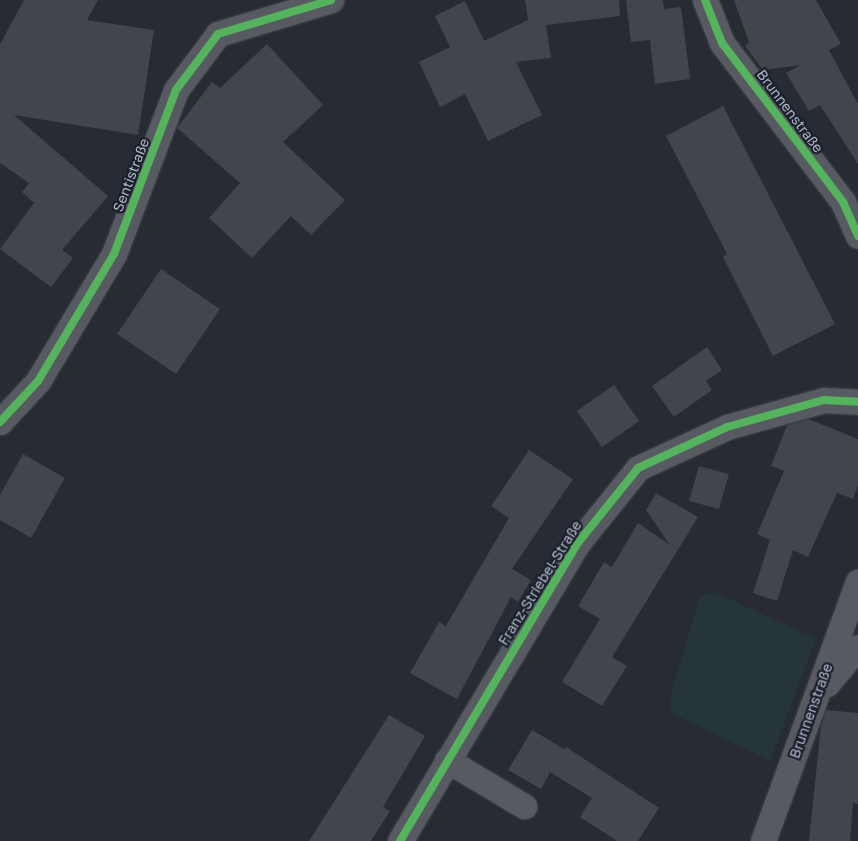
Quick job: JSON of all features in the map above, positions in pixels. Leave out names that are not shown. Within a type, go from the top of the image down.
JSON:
[{"type":"street","name":"Sentistraße","points":[[0,422],[38,381],[114,254],[176,90],[218,34],[332,0]]},
{"type":"street","name":"Brunnenstraße","points":[[705,0],[722,43],[843,202],[858,236]]},
{"type":"street","name":"Franz-Striebel-Straße","points":[[400,841],[577,544],[638,468],[727,427],[824,400],[858,402]]},
{"type":"street","name":"Brunnenstraße","points":[[763,841],[858,582]]},
{"type":"street","points":[[816,697],[858,647]]},
{"type":"street","points":[[447,760],[524,806]]},
{"type":"shaded area","points":[[714,592],[816,638],[770,761],[671,713],[671,695],[700,595]]},
{"type":"building","points":[[24,0],[98,0],[87,20],[154,30],[138,135],[14,115],[108,196],[62,250],[73,258],[51,287],[0,249],[34,203],[22,192],[29,183],[0,163],[0,44]]},
{"type":"building","points":[[525,0],[619,0],[620,16],[546,25],[551,58],[516,62],[542,115],[488,141],[465,94],[440,107],[419,62],[450,47],[435,16],[465,1],[484,41],[528,20]]},
{"type":"building","points":[[626,0],[663,0],[664,9],[681,7],[690,79],[655,84],[650,40],[631,42]]},
{"type":"building","points":[[734,0],[816,0],[841,44],[829,50],[858,104],[858,164],[820,105],[809,111],[786,73],[801,65],[763,70],[745,46],[749,42]]},
{"type":"building","points":[[267,44],[323,105],[283,142],[345,200],[311,235],[291,216],[252,258],[209,218],[240,183],[177,128],[212,82],[220,88]]},
{"type":"building","points":[[723,106],[835,324],[773,356],[723,257],[727,254],[666,136]]},
{"type":"building","points":[[161,269],[220,309],[176,374],[117,334]]},
{"type":"building","points":[[707,347],[722,370],[706,381],[712,390],[674,417],[652,386]]},
{"type":"building","points":[[614,385],[639,421],[602,447],[577,411]]},
{"type":"building","points":[[808,419],[858,439],[858,486],[853,499],[837,493],[808,557],[793,550],[777,601],[753,593],[770,540],[757,534],[784,471],[771,466],[787,425]]},
{"type":"building","points":[[529,450],[573,479],[512,569],[531,580],[518,602],[511,597],[457,699],[410,673],[439,622],[446,626],[509,518],[491,506]]},
{"type":"building","points":[[23,454],[65,478],[31,538],[0,520],[0,495]]},
{"type":"building","points":[[699,466],[729,474],[719,509],[689,501]]},
{"type":"building","points":[[656,493],[698,517],[612,657],[627,666],[602,706],[562,682],[600,619],[578,606],[604,562],[612,567],[638,523],[670,545],[646,510]]},
{"type":"building","points":[[826,710],[858,713],[858,804],[853,803],[850,841],[809,841],[821,725]]},
{"type":"building","points":[[389,715],[425,736],[383,807],[390,811],[371,841],[309,841]]},
{"type":"building","points":[[532,730],[564,749],[566,747],[659,808],[638,841],[617,841],[580,817],[592,798],[550,772],[541,789],[508,770]]},
{"type":"cycle path","points":[[0,422],[38,381],[114,254],[176,90],[218,34],[331,0]]},
{"type":"cycle path","points":[[705,0],[722,43],[843,202],[858,236]]},
{"type":"cycle path","points":[[400,841],[577,544],[638,468],[727,427],[824,400],[858,402]]}]
